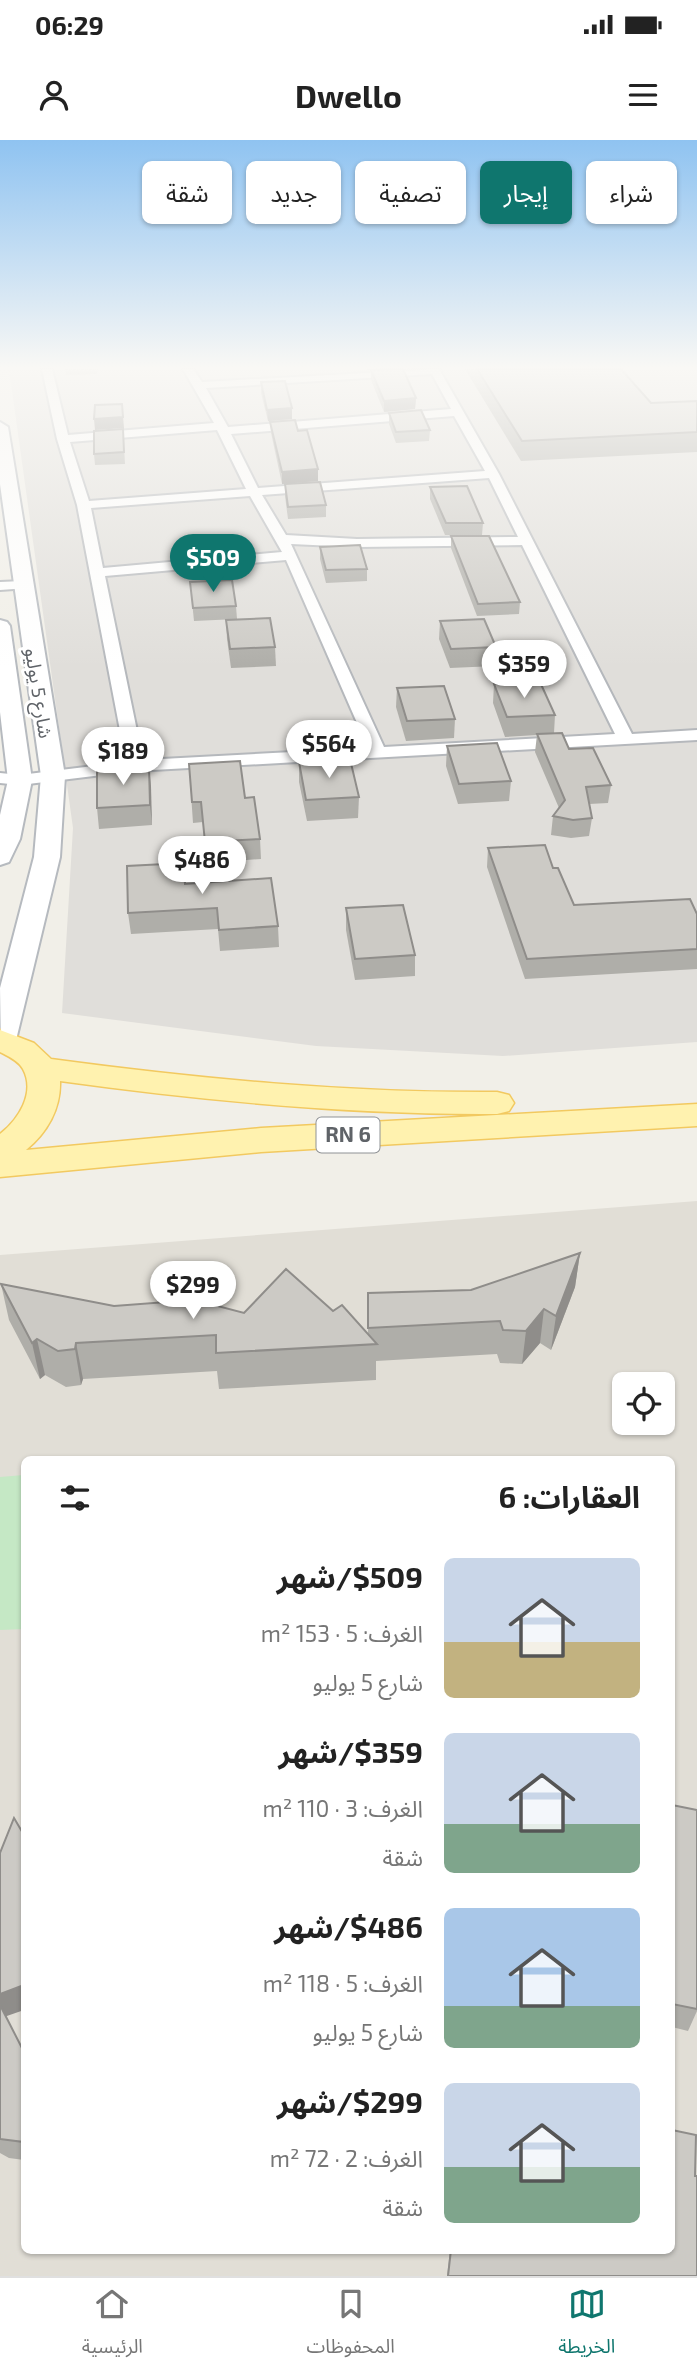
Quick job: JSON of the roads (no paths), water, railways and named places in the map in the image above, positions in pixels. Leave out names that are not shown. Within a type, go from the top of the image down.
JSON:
[{"type":"main road","name":"شارع 5 يوليو","points":[[0,1040],[47,857],[53,776],[11,586],[3,469]]},
{"type":"main road","name":"شارع 5 يوليو","points":[[0,626],[10,779],[0,857]]},
{"type":"main road","points":[[0,1040],[30,1055],[40,1068],[44,1093],[37,1118],[11,1145],[0,1150]]},
{"type":"main road","name":"RN 6","points":[[40,1068],[203,1089],[390,1104],[554,1102],[697,1091]]},
{"type":"main road","name":"RN 6","points":[[0,1165],[97,1152],[238,1141],[697,1115]]},
{"type":"street","points":[[72,469],[84,505],[135,766]]},
{"type":"street","points":[[242,469],[291,555],[378,752]]},
{"type":"street","points":[[490,469],[626,739]]},
{"type":"street","points":[[84,505],[493,474]]},
{"type":"street","points":[[281,539],[370,543],[527,541]]},
{"type":"street","points":[[97,573],[291,555]]},
{"type":"street","points":[[10,779],[135,766],[697,735]]}]
